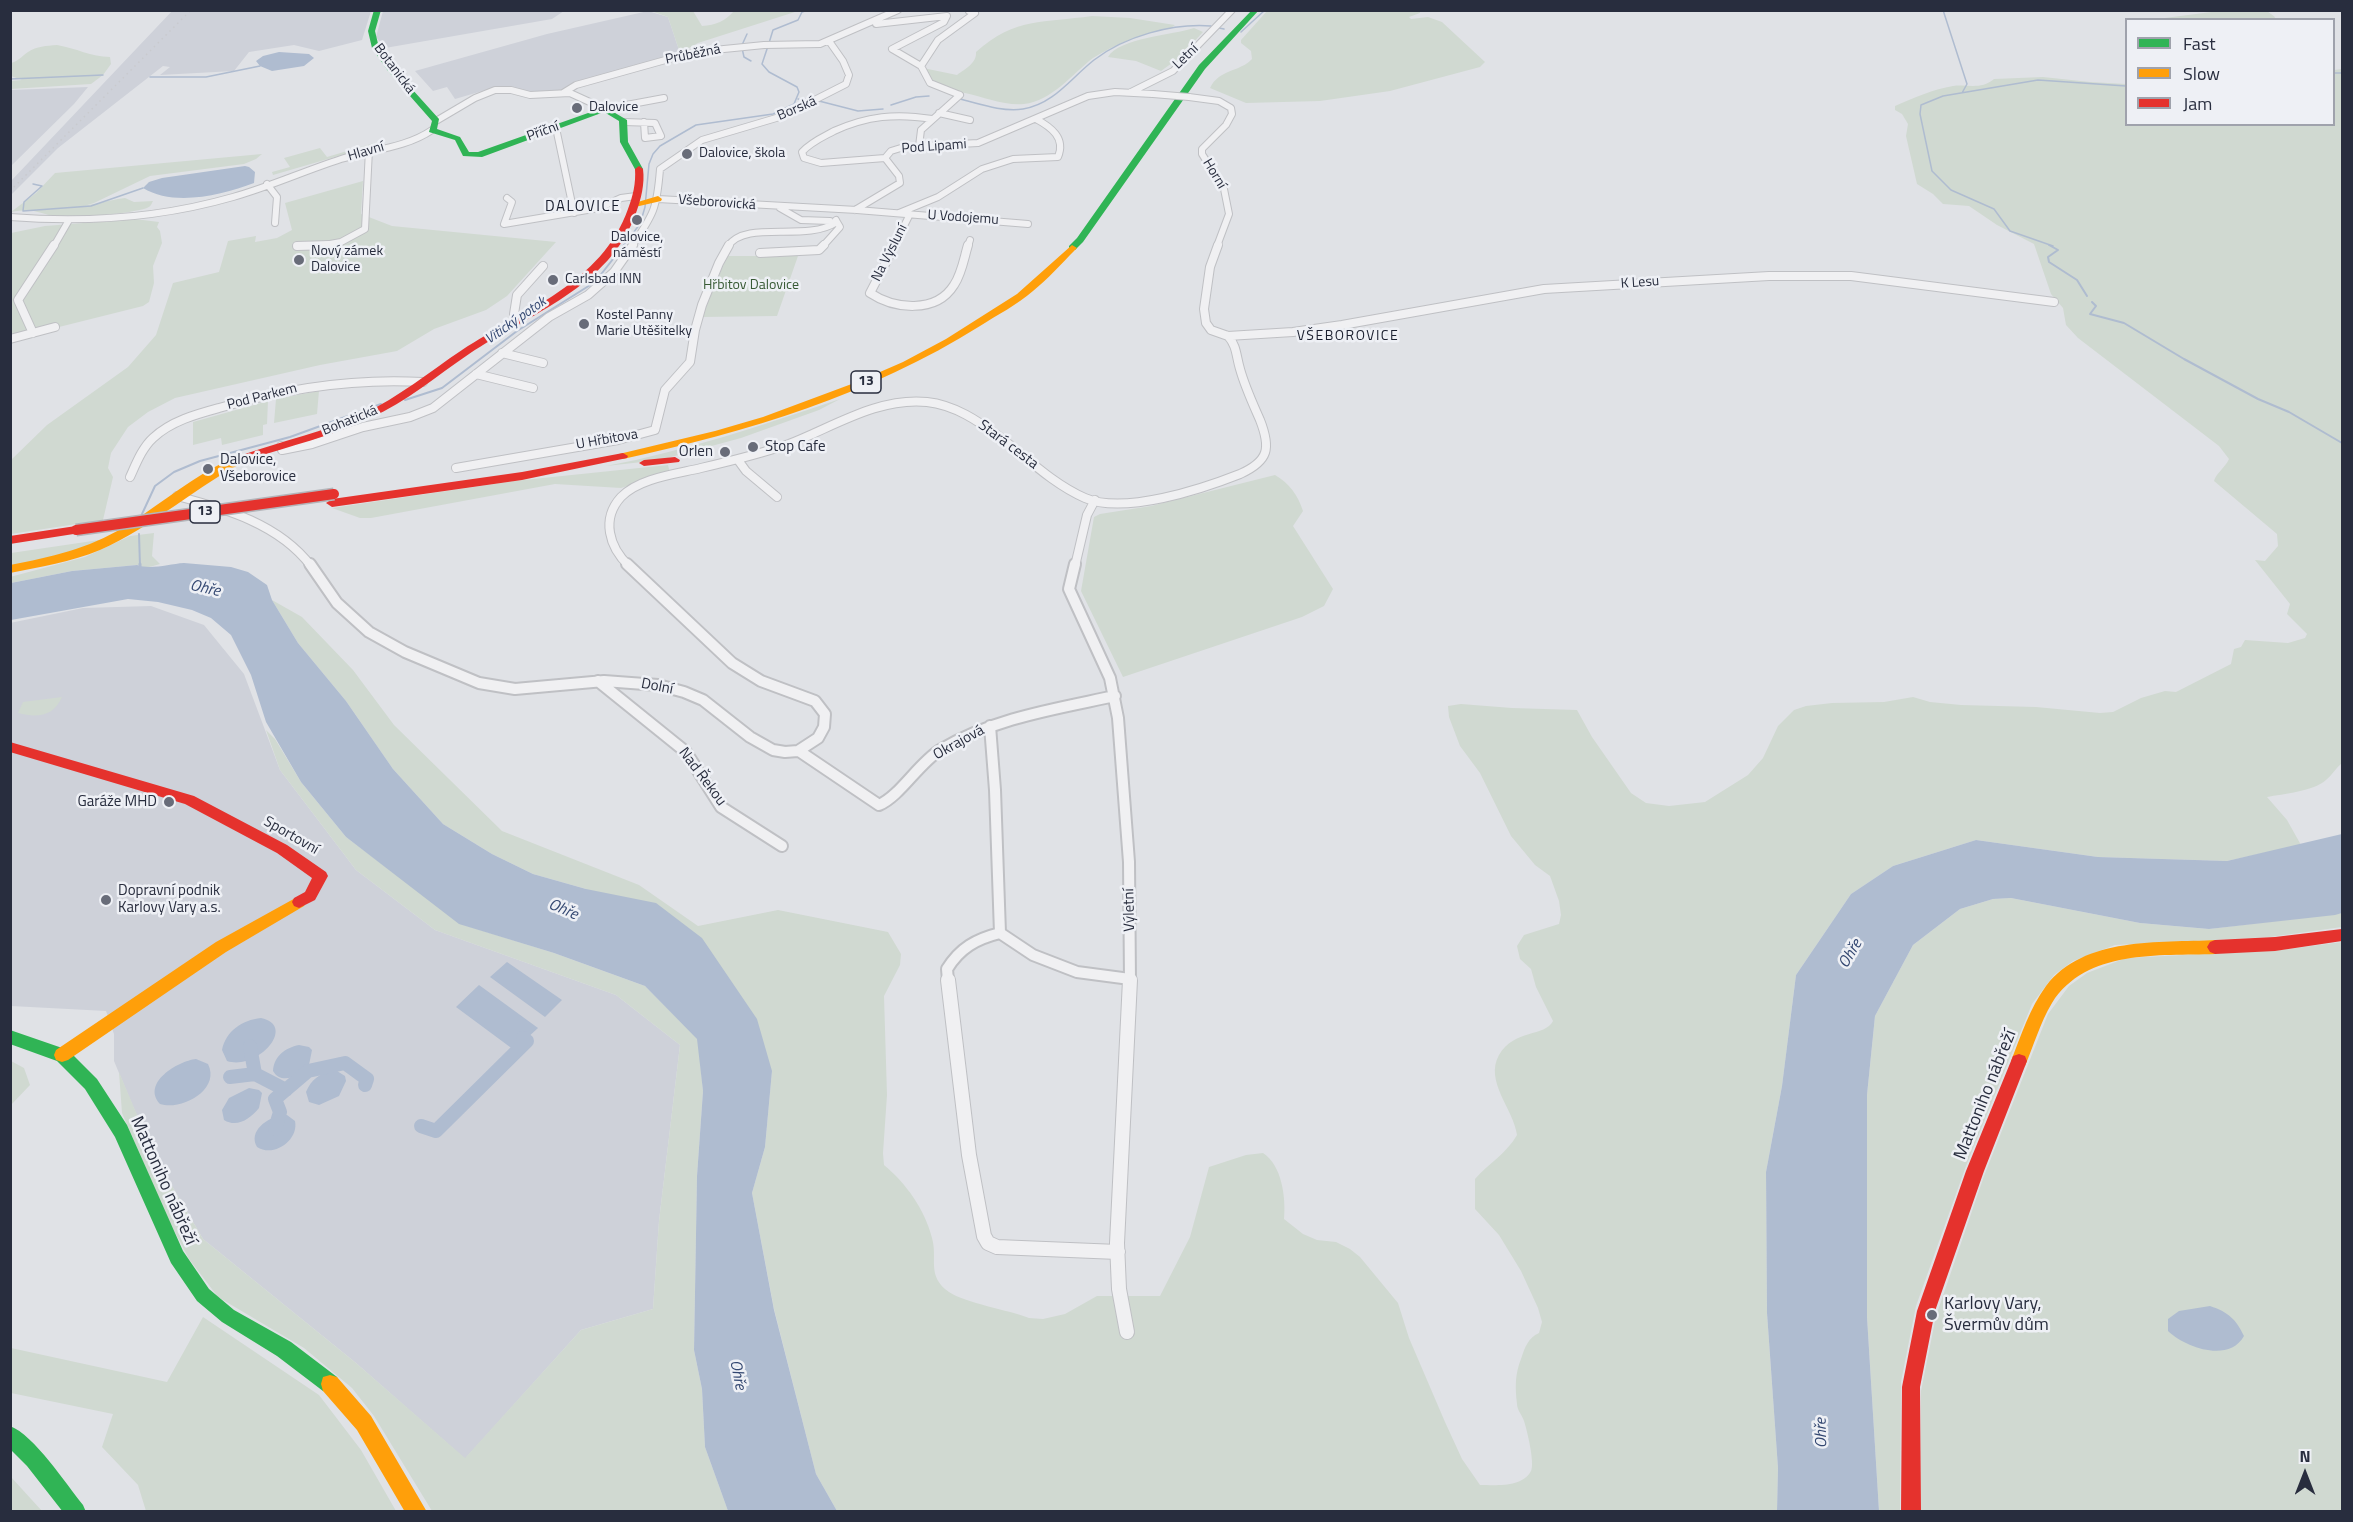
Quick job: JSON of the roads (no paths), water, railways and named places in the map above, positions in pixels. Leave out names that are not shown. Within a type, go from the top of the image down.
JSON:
[{"type":"main road","name":"Botanická","points":[[378,10],[371,35],[374,44],[434,126]]},
{"type":"main road","name":"13","points":[[10,540],[75,534],[333,498],[522,470],[625,450],[711,429],[798,401],[881,369],[957,330],[1026,283],[1071,238],[1089,216],[1161,108],[1194,66],[1247,10]]},
{"type":"main road","name":"13","points":[[333,498],[522,476],[628,456],[716,435],[812,404],[890,373],[966,332],[1035,285],[1080,240],[1202,67],[1256,10]]},
{"type":"main road","name":"Příční","points":[[434,126],[461,140],[466,154],[479,155],[556,129],[605,109]]},
{"type":"main road","name":"Hlavní","points":[[605,109],[624,122]]},
{"type":"main road","points":[[624,122],[625,145],[639,170],[644,200]]},
{"type":"main road","name":"Bohatická","points":[[10,570],[93,548],[117,536],[229,465],[366,417],[423,382],[464,353],[558,298],[588,275],[620,237],[644,200]]},
{"type":"main road","points":[[834,409],[890,373]]},
{"type":"main road","points":[[522,476],[675,460]]},
{"type":"main road","name":"13","points":[[10,549],[75,534]]},
{"type":"main road","name":"Sportovní","points":[[10,747],[189,800],[210,809],[316,869],[321,876],[310,896],[221,947],[62,1055]]},
{"type":"main road","name":"Mattoniho nábřeží","points":[[1911,1512],[1911,1387],[1926,1311],[1975,1171],[2040,1009],[2061,980],[2080,967],[2120,952],[2275,944],[2343,935]]},
{"type":"main road","name":"Mattoniho nábřeží","points":[[10,1038],[62,1055],[77,1068],[109,1106],[132,1149],[167,1239],[194,1284],[234,1322],[296,1357],[343,1397],[365,1425],[417,1512]]},
{"type":"main road","points":[[10,1435],[34,1459],[76,1512]]},
{"type":"street","points":[[829,41],[898,10]]},
{"type":"street","name":"Letní","points":[[1131,92],[1173,71],[1232,10]]},
{"type":"street","points":[[919,146],[921,130],[960,95],[934,86],[923,76],[921,66],[938,40],[975,14],[970,11],[962,12]]},
{"type":"street","points":[[868,24],[953,14]]},
{"type":"street","points":[[921,66],[892,49],[944,22],[948,17],[945,15]]},
{"type":"street","name":"Průběžná","points":[[563,93],[576,85],[694,52],[829,41]]},
{"type":"street","name":"Borská","points":[[644,200],[660,169],[702,140],[783,116],[846,84],[849,75],[843,61],[829,41]]},
{"type":"street","name":"Hlavní","points":[[10,217],[69,220],[142,214],[235,196],[369,150],[420,138],[475,98],[495,90],[511,90],[530,95],[563,93],[578,95],[605,109]]},
{"type":"street","name":"Horní","points":[[1131,92],[1222,102],[1229,106],[1232,112],[1231,120],[1204,145],[1202,154],[1224,189],[1229,214],[1210,267],[1204,309],[1206,323],[1211,330],[1228,336]]},
{"type":"street","name":"Pod Lipami","points":[[857,210],[900,183],[899,176],[885,158],[894,150],[919,146],[978,143],[1088,96],[1131,92]]},
{"type":"street","name":"Příční","points":[[605,109],[664,98]]},
{"type":"street","points":[[885,158],[821,163],[804,158],[802,152],[812,144],[864,117],[888,113],[932,119]]},
{"type":"street","points":[[939,113],[970,120]]},
{"type":"street","points":[[899,213],[938,197],[982,170],[1013,159],[1058,158],[1061,144],[1056,132],[1047,123],[1036,119]]},
{"type":"street","points":[[624,122],[644,122],[655,123],[661,135],[655,138],[645,138],[644,122]]},
{"type":"street","points":[[556,129],[574,213]]},
{"type":"street","points":[[297,246],[330,245],[365,230],[369,150]]},
{"type":"street","points":[[267,184],[277,197],[275,223]]},
{"type":"street","name":"Všeborovická","points":[[507,198],[512,202],[504,224],[599,208],[621,198],[899,213]]},
{"type":"street","points":[[282,448],[312,444],[363,427],[420,414],[440,404],[549,317],[588,295],[614,272],[651,218],[644,200]]},
{"type":"street","name":"Všeborovická","points":[[776,207],[807,221],[836,221],[857,210]]},
{"type":"street","name":"U Vodojemu","points":[[899,213],[1028,224]]},
{"type":"street","name":"Na Výsluní","points":[[910,214],[870,293],[891,304],[922,305],[936,302],[950,291],[963,263],[963,255],[970,240]]},
{"type":"street","points":[[33,333],[19,298],[43,264],[69,220]]},
{"type":"street","points":[[760,253],[819,249],[840,227],[836,221]]},
{"type":"street","name":"U Hřbitova","points":[[456,468],[618,440],[655,430],[668,386],[692,360],[694,333],[699,315],[722,256],[731,242],[737,237],[760,232],[803,232],[832,227],[836,221]]},
{"type":"street","points":[[518,320],[514,314],[518,295],[543,266]]},
{"type":"street","name":"K Lesu","points":[[1228,336],[1293,332],[1342,325],[1544,290],[1768,276],[1851,276],[2054,303]]},
{"type":"street","points":[[10,339],[56,327]]},
{"type":"street","name":"Stará cesta","points":[[799,750],[813,743],[822,732],[825,714],[818,703],[805,694],[750,676],[732,663],[622,560],[609,540],[607,531],[612,509],[623,494],[662,478],[738,460],[798,441],[874,408],[898,403],[934,403],[954,407],[1052,479],[1085,498],[1108,503],[1140,501],[1241,475],[1258,464],[1267,451],[1267,439],[1240,370],[1235,344],[1228,336]]},
{"type":"street","points":[[502,353],[543,363]]},
{"type":"street","points":[[476,374],[533,388]]},
{"type":"street","name":"Pod Parkem","points":[[130,477],[152,439],[184,419],[264,395],[301,387],[361,381],[423,382]]},
{"type":"street","points":[[738,460],[747,474],[766,486],[777,497]]},
{"type":"street","name":"Dolní","points":[[177,496],[219,507],[250,519],[278,535],[305,556],[337,603],[374,637],[422,659],[494,687],[514,689],[598,681],[644,683],[686,693],[709,703],[751,738],[771,749],[785,753],[799,750]]},
{"type":"street","name":"Výletní","points":[[1095,500],[1087,515],[1069,589],[1110,678],[1115,696],[1129,862],[1130,979],[1118,1252],[1119,1289],[1127,1332]]},
{"type":"street","name":"Nad Řekou","points":[[598,681],[686,752],[721,807],[782,846]]},
{"type":"street","name":"Okrajová","points":[[799,750],[879,805],[891,801],[902,784],[939,751],[990,726],[1038,711],[1115,696]]},
{"type":"street","points":[[990,726],[995,790],[1000,933]]},
{"type":"street","points":[[1118,1252],[998,1247],[988,1243],[984,1236],[969,1155],[947,969],[955,956],[967,944],[982,937],[1000,933],[1033,955],[1077,972],[1130,979]]},
{"type":"water","points":[[279,52],[309,54],[314,58],[304,66],[272,71],[260,66],[256,61],[263,56]]},
{"type":"water","points":[[245,166],[255,172],[254,183],[228,192],[183,198],[155,194],[143,188],[149,182],[162,178]]},
{"type":"water","name":"Ohře","points":[[184,563],[231,567],[248,572],[267,585],[272,600],[298,643],[346,701],[393,769],[443,824],[492,854],[533,874],[586,889],[656,903],[702,938],[757,1019],[772,1071],[765,1147],[752,1193],[774,1310],[816,1474],[837,1511],[728,1511],[705,1447],[702,1389],[694,1350],[697,1176],[703,1091],[697,1039],[645,986],[554,953],[459,924],[346,837],[301,782],[266,722],[251,675],[231,635],[211,618],[192,610],[158,602],[128,599],[11,620],[11,583],[72,571],[137,565],[154,567]]},
{"type":"water","name":"Ohře","points":[[2342,834],[2342,913],[2335,915],[2209,929],[2140,923],[2011,898],[1993,899],[1960,909],[1913,945],[1875,1016],[1867,1095],[1867,1317],[1879,1511],[1777,1511],[1778,1468],[1767,1313],[1766,1172],[1782,1086],[1796,975],[1851,894],[1893,866],[1976,840],[2098,857],[2227,861]]},
{"type":"water","points":[[507,962],[562,1000],[545,1017],[490,977]]},
{"type":"water","points":[[479,985],[538,1028],[514,1050],[456,1007]]},
{"type":"water","points":[[261,1018],[271,1023],[276,1030],[269,1046],[250,1060],[227,1061],[222,1050],[227,1037],[241,1024]]},
{"type":"water","points":[[299,1045],[312,1050],[309,1065],[291,1077],[281,1078],[273,1071],[278,1057],[289,1048]]},
{"type":"water","points":[[196,1059],[208,1064],[211,1073],[204,1090],[188,1101],[169,1105],[160,1104],[155,1096],[158,1081],[164,1074],[180,1064]]},
{"type":"water","points":[[337,1071],[345,1076],[346,1081],[339,1096],[319,1105],[309,1102],[306,1092],[314,1079],[327,1072]]},
{"type":"water","points":[[249,1088],[262,1093],[259,1108],[252,1116],[238,1123],[224,1120],[222,1110],[229,1098]]},
{"type":"water","points":[[282,1115],[287,1115],[295,1121],[293,1135],[278,1149],[264,1150],[257,1147],[255,1136],[260,1126]]},
{"type":"water","points":[[2210,1306],[2227,1314],[2238,1325],[2244,1336],[2237,1344],[2218,1351],[2207,1350],[2185,1343],[2168,1331],[2168,1319],[2179,1311]]},
{"type":"waterway","name":"Vitický potok","points":[[769,43],[773,30],[798,20],[802,12],[808,10]]},
{"type":"waterway","points":[[1241,32],[1265,10]]},
{"type":"waterway","points":[[1943,10],[1967,84],[1962,93]]},
{"type":"waterway","points":[[960,99],[1007,109],[1034,106],[1053,96],[1094,60],[1120,44],[1165,29],[1211,26]]},
{"type":"waterway","points":[[1219,28],[1224,29]]},
{"type":"waterway","points":[[742,45],[747,34]]},
{"type":"waterway","name":"Vitický potok","points":[[623,246],[640,224],[645,207],[649,164],[653,154],[660,146],[696,125],[773,114],[794,104],[799,92],[797,87],[769,72],[762,64],[768,46]]},
{"type":"waterway","points":[[742,48],[744,57],[751,61]]},
{"type":"waterway","points":[[150,77],[206,77],[260,66]]},
{"type":"waterway","points":[[2335,73],[2342,73]]},
{"type":"waterway","points":[[10,79],[103,75]]},
{"type":"waterway","points":[[1962,93],[2038,80],[2125,86]]},
{"type":"waterway","points":[[1962,93],[1943,96],[1921,105],[1920,114],[1932,171],[1951,190],[1994,209],[2010,231],[2053,246]]},
{"type":"waterway","points":[[891,105],[916,97],[929,96]]},
{"type":"waterway","points":[[798,99],[811,100]]},
{"type":"waterway","points":[[819,101],[858,111],[883,109]]},
{"type":"waterway","points":[[33,184],[42,186],[24,202],[23,211],[91,206],[143,188]]},
{"type":"waterway","name":"Vitický potok","points":[[405,400],[442,388],[517,331],[595,282],[624,245]]},
{"type":"waterway","points":[[2049,245],[2058,250],[2048,257],[2049,262],[2077,280],[2087,296]]},
{"type":"waterway","points":[[2092,302],[2096,306],[2090,314],[2124,323],[2184,359],[2258,399],[2289,412],[2342,443]]},
{"type":"waterway","name":"Vitický potok","points":[[142,514],[155,486],[174,472],[200,461],[290,437],[381,404]]},
{"type":"waterway","name":"Vitický potok","points":[[139,534],[140,566]]},
{"type":"waterway","points":[[421,1126],[436,1131],[527,1041],[523,1038]]},
{"type":"waterway","points":[[250,1046],[255,1074]]},
{"type":"waterway","points":[[286,1090],[308,1071],[345,1063],[367,1079],[365,1085]]},
{"type":"waterway","points":[[230,1077],[255,1074]]},
{"type":"waterway","points":[[255,1074],[286,1090]]},
{"type":"waterway","points":[[275,1129],[280,1112],[275,1099],[286,1090]]},
{"type":"railway","points":[[10,191],[191,10]]},
{"type":"place","name":"Dalovice","points":[[577,108]]},
{"type":"place","name":"Dalovice, škola","points":[[687,154]]},
{"type":"place","name":"Dalovice, náměstí","points":[[637,220]]},
{"type":"place","name":"Nový zámek Dalovice","points":[[299,260]]},
{"type":"place","name":"Carlsbad INN","points":[[553,280]]},
{"type":"place","name":"Kostel Panny Marie Utěšitelky","points":[[584,324]]},
{"type":"place","name":"Stop Cafe","points":[[753,447]]},
{"type":"place","name":"Orlen","points":[[725,452]]},
{"type":"place","name":"Dalovice, Všeborovice","points":[[208,469]]},
{"type":"place","name":"Garáže MHD","points":[[169,802]]},
{"type":"place","name":"Dopravní podnik Karlovy Vary a.s.","points":[[106,900]]},
{"type":"place","name":"Karlovy Vary, Švermův dům","points":[[1932,1315]]},
{"type":"district","name":"DALOVICE","points":[[583,207]]},
{"type":"district","name":"VŠEBOROVICE","points":[[1348,337]]},
{"type":"park label","name":"Hřbitov Dalovice","points":[[751,286]]}]
